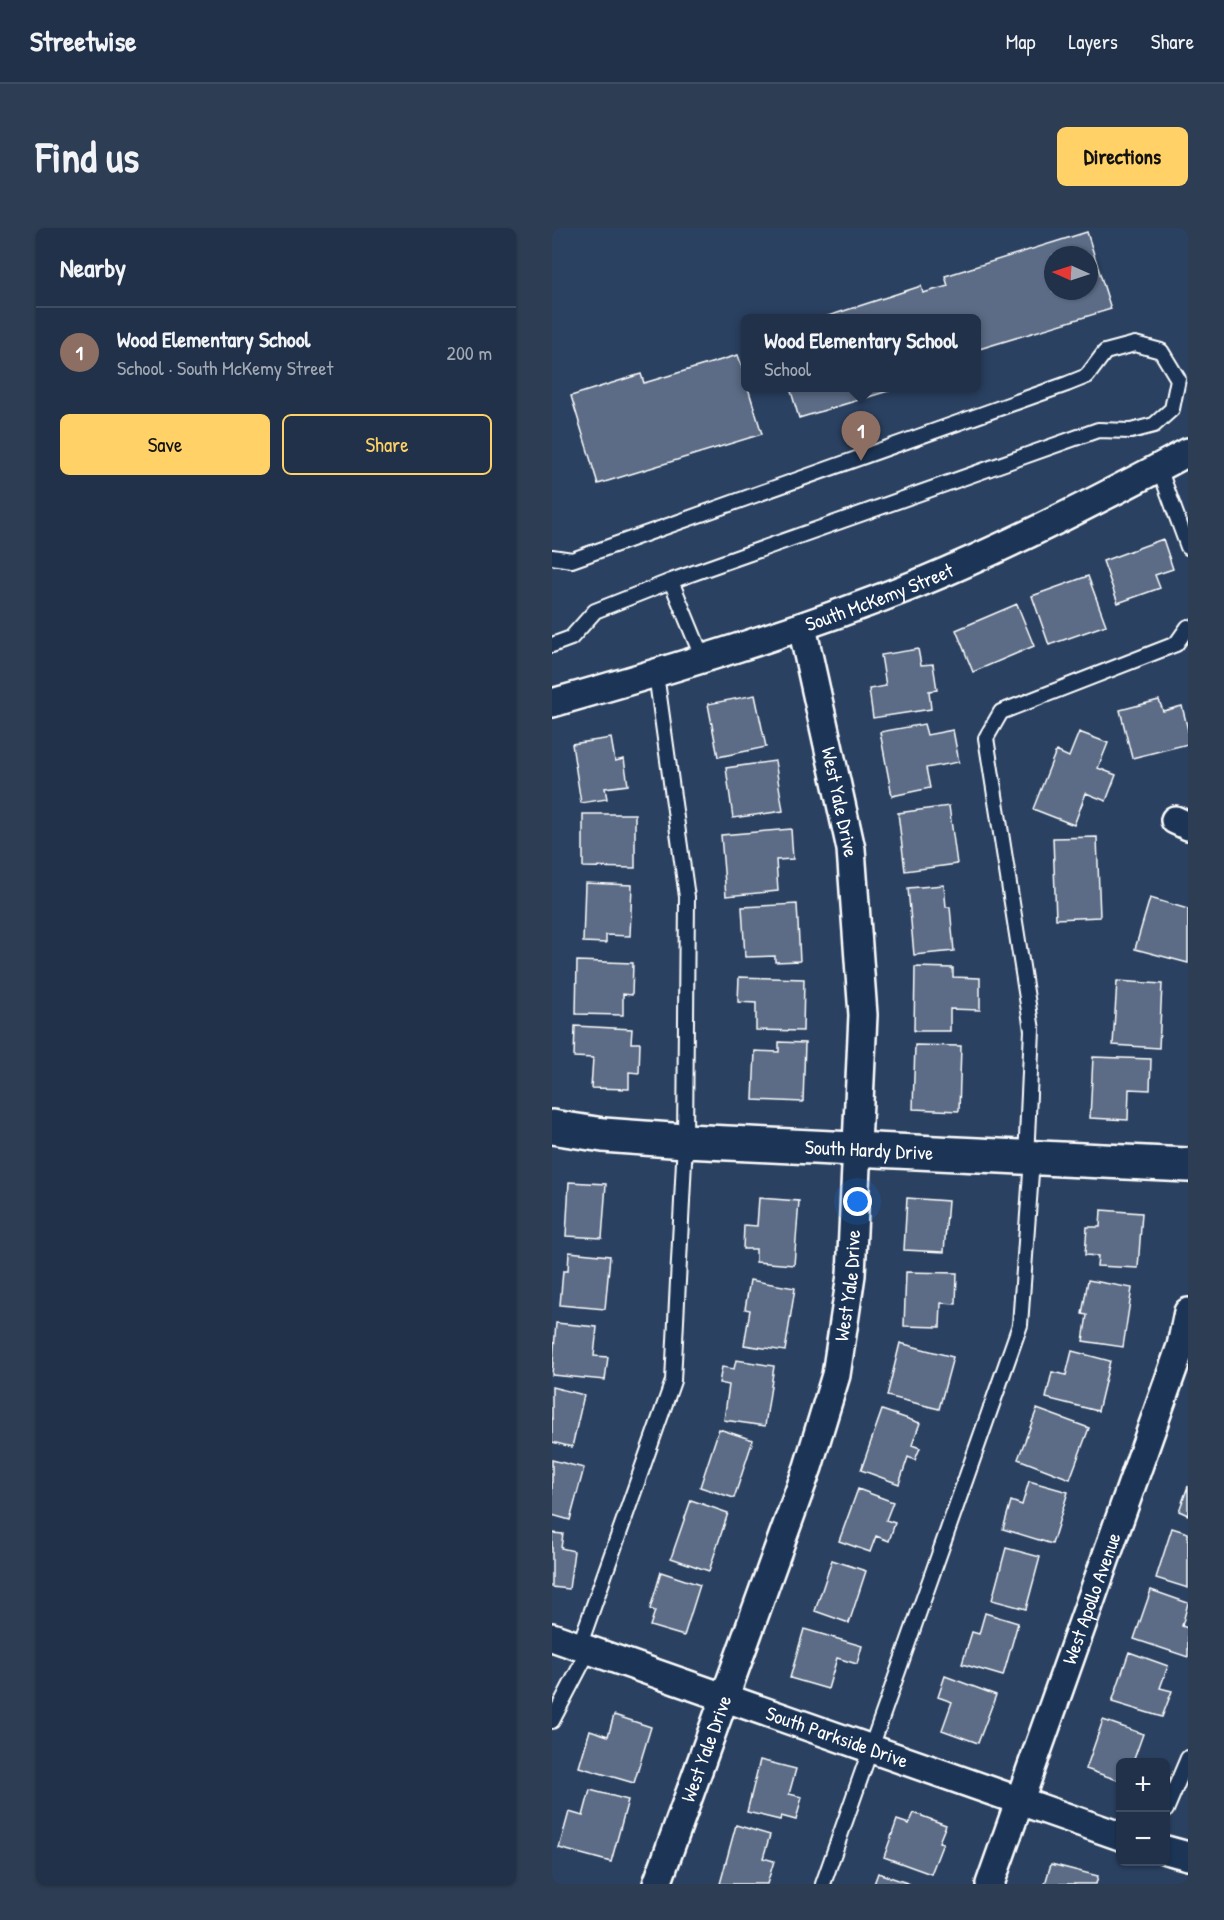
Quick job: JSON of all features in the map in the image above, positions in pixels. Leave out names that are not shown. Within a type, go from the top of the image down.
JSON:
[{"type":"street","name":"South McKemy Street","points":[[552,703],[656,674],[801,627],[920,582],[1084,507],[1188,452]]},
{"type":"street","name":"West Yale Drive","points":[[657,1884],[808,1467],[836,1375],[851,1275],[863,1015],[852,849],[801,627]]},
{"type":"street","name":"South Hardy Drive","points":[[552,1127],[603,1135],[685,1141],[1188,1165]]},
{"type":"street","name":"West Apollo Avenue","points":[[990,1884],[1181,1346],[1188,1312]]},
{"type":"street","name":"South Parkside Drive","points":[[552,1637],[1116,1835]]},
{"type":"street","points":[[1170,1851],[1188,1856]]},
{"type":"lane","points":[[552,557],[572,560],[1067,384],[1087,376],[1105,351],[1135,344],[1161,351],[1178,379],[1172,409],[1154,425],[1131,431],[1098,430],[672,581],[595,611],[571,638],[552,645]]},
{"type":"lane","points":[[1159,468],[1188,547]]},
{"type":"lane","points":[[672,581],[703,659]]},
{"type":"lane","points":[[823,1884],[1020,1325],[1029,1159],[1032,1030],[986,738],[1001,712],[1176,644],[1188,627]]},
{"type":"lane","points":[[552,1721],[584,1648],[673,1381],[685,1141],[687,897],[656,674]]},
{"type":"lane","points":[[1170,1801],[1188,1758]]},
{"type":"building","points":[[1087,232],[1091,246],[1044,246],[1044,300],[1098,300],[1098,267],[1111,309],[981,348],[981,314],[834,314],[921,286],[923,293],[948,286],[945,276]]},
{"type":"building","points":[[738,355],[741,364],[741,392],[749,392],[762,434],[598,484],[571,396],[641,374],[644,383]]},
{"type":"building","points":[[791,392],[885,392],[799,418]]},
{"type":"building","points":[[1163,539],[1173,569],[1155,575],[1160,588],[1118,603],[1103,561]]},
{"type":"building","points":[[1088,576],[1106,625],[1049,645],[1032,596]]},
{"type":"building","points":[[1017,604],[1034,646],[973,672],[956,630]]},
{"type":"building","points":[[918,649],[921,665],[933,664],[937,690],[929,691],[931,709],[873,718],[869,689],[886,686],[881,655]]},
{"type":"building","points":[[755,695],[766,747],[718,757],[708,704]]},
{"type":"building","points":[[1159,700],[1163,711],[1182,706],[1188,730],[1188,744],[1132,758],[1120,710]]},
{"type":"building","points":[[924,724],[927,735],[953,730],[959,762],[926,768],[930,788],[892,796],[880,732]]},
{"type":"building","points":[[1079,732],[1108,743],[1098,768],[1116,775],[1106,801],[1086,793],[1074,825],[1033,809],[1056,751],[1069,757]]},
{"type":"building","points":[[611,738],[615,761],[624,759],[628,785],[605,788],[607,799],[581,803],[572,744]]},
{"type":"building","points":[[775,761],[783,811],[733,818],[726,768]]},
{"type":"building","points":[[949,806],[957,864],[905,871],[898,813]]},
{"type":"building","points":[[583,814],[635,814],[635,868],[583,867]]},
{"type":"building","points":[[791,829],[793,859],[776,860],[778,891],[726,896],[721,835]]},
{"type":"building","points":[[1097,837],[1100,917],[1056,919],[1053,838]]},
{"type":"building","points":[[585,883],[632,885],[630,936],[606,935],[606,943],[583,942]]},
{"type":"building","points":[[944,885],[946,907],[950,907],[954,951],[914,955],[908,888]]},
{"type":"building","points":[[1150,898],[1188,909],[1188,963],[1135,949]]},
{"type":"building","points":[[797,904],[800,961],[775,962],[775,956],[745,957],[742,907]]},
{"type":"building","points":[[577,961],[633,963],[632,995],[623,994],[623,1015],[576,1014]]},
{"type":"building","points":[[915,967],[953,968],[953,977],[980,978],[980,1010],[950,1009],[950,1031],[914,1031]]},
{"type":"building","points":[[739,977],[804,979],[803,1031],[756,1030],[756,1003],[738,1002]]},
{"type":"building","points":[[1117,981],[1162,984],[1159,1048],[1113,1045]]},
{"type":"building","points":[[575,1026],[632,1029],[631,1043],[640,1043],[639,1073],[629,1072],[629,1089],[591,1088],[593,1058],[574,1057]]},
{"type":"building","points":[[779,1042],[805,1043],[803,1102],[753,1100],[755,1051],[779,1052]]},
{"type":"building","points":[[915,1045],[961,1046],[959,1111],[913,1109]]},
{"type":"building","points":[[1093,1057],[1151,1059],[1150,1090],[1129,1089],[1128,1120],[1090,1118]]},
{"type":"building","points":[[569,1182],[606,1184],[602,1238],[566,1236]]},
{"type":"building","points":[[759,1198],[799,1201],[794,1265],[756,1262],[756,1249],[743,1249],[744,1225],[757,1226]]},
{"type":"building","points":[[907,1198],[948,1201],[944,1252],[904,1250]]},
{"type":"building","points":[[1101,1210],[1142,1213],[1138,1268],[1097,1266],[1098,1256],[1085,1255],[1087,1227],[1100,1227]]},
{"type":"building","points":[[569,1252],[610,1256],[605,1309],[560,1305],[563,1271],[568,1271]]},
{"type":"building","points":[[906,1272],[957,1273],[956,1304],[941,1303],[940,1327],[904,1326]]},
{"type":"building","points":[[750,1280],[795,1288],[785,1351],[744,1345],[750,1310],[745,1309]]},
{"type":"building","points":[[1088,1280],[1132,1288],[1123,1347],[1083,1341],[1087,1315],[1082,1314]]},
{"type":"building","points":[[556,1323],[597,1327],[594,1356],[608,1357],[605,1380],[552,1375]]},
{"type":"building","points":[[900,1343],[953,1357],[939,1409],[887,1396]]},
{"type":"building","points":[[1072,1351],[1110,1361],[1098,1411],[1046,1398],[1052,1372],[1066,1375]]},
{"type":"building","points":[[736,1360],[774,1366],[765,1426],[724,1420],[729,1385],[719,1383],[722,1367],[734,1369]]},
{"type":"building","points":[[552,1387],[584,1395],[572,1447],[552,1442]]},
{"type":"building","points":[[1037,1409],[1089,1428],[1070,1479],[1018,1459]]},
{"type":"building","points":[[882,1410],[920,1423],[912,1445],[920,1448],[915,1460],[908,1457],[899,1484],[861,1470]]},
{"type":"building","points":[[719,1429],[753,1440],[734,1498],[700,1487]]},
{"type":"building","points":[[552,1460],[584,1468],[570,1520],[552,1515]]},
{"type":"building","points":[[1029,1481],[1068,1492],[1052,1544],[1003,1529],[1011,1501],[1022,1505]]},
{"type":"building","points":[[1188,1486],[1188,1515],[1179,1511]]},
{"type":"building","points":[[858,1489],[893,1502],[886,1520],[895,1523],[889,1541],[876,1536],[870,1552],[839,1541]]},
{"type":"building","points":[[691,1500],[728,1513],[709,1571],[671,1558]]},
{"type":"building","points":[[1172,1528],[1188,1533],[1188,1588],[1156,1578]]},
{"type":"building","points":[[552,1533],[563,1534],[561,1548],[574,1551],[569,1589],[552,1587]]},
{"type":"building","points":[[1006,1548],[1040,1557],[1026,1609],[992,1600]]},
{"type":"building","points":[[832,1560],[866,1571],[849,1623],[815,1611]]},
{"type":"building","points":[[661,1572],[700,1585],[684,1636],[650,1626],[655,1611],[650,1609]]},
{"type":"building","points":[[1151,1590],[1188,1603],[1182,1626],[1188,1628],[1188,1657],[1134,1639]]},
{"type":"building","points":[[985,1613],[1018,1623],[1003,1676],[962,1664],[972,1632],[979,1634]]},
{"type":"building","points":[[804,1629],[862,1646],[857,1664],[837,1658],[828,1689],[790,1678]]},
{"type":"building","points":[[1129,1652],[1168,1666],[1160,1688],[1172,1691],[1162,1717],[1112,1702]]},
{"type":"building","points":[[945,1676],[996,1695],[978,1743],[942,1730],[952,1702],[938,1697]]},
{"type":"building","points":[[614,1715],[651,1727],[634,1783],[579,1767],[590,1730],[608,1736]]},
{"type":"building","points":[[1103,1720],[1143,1734],[1134,1758],[1116,1758],[1116,1780],[1086,1769]]},
{"type":"building","points":[[760,1760],[796,1769],[789,1794],[802,1797],[796,1820],[781,1816],[780,1820],[747,1812]]},
{"type":"building","points":[[590,1790],[628,1800],[611,1862],[559,1848],[569,1812],[583,1816]]},
{"type":"building","points":[[914,1813],[946,1825],[939,1842],[943,1843],[931,1874],[884,1857],[897,1820],[909,1824]]},
{"type":"building","points":[[736,1825],[770,1835],[763,1858],[774,1861],[767,1884],[720,1884]]},
{"type":"building","points":[[1051,1864],[1098,1876],[1096,1884],[1045,1884]]},
{"type":"building","points":[[878,1873],[910,1884],[874,1884]]},
{"type":"place","name":"Wood Elementary School","points":[[861,461]]}]
